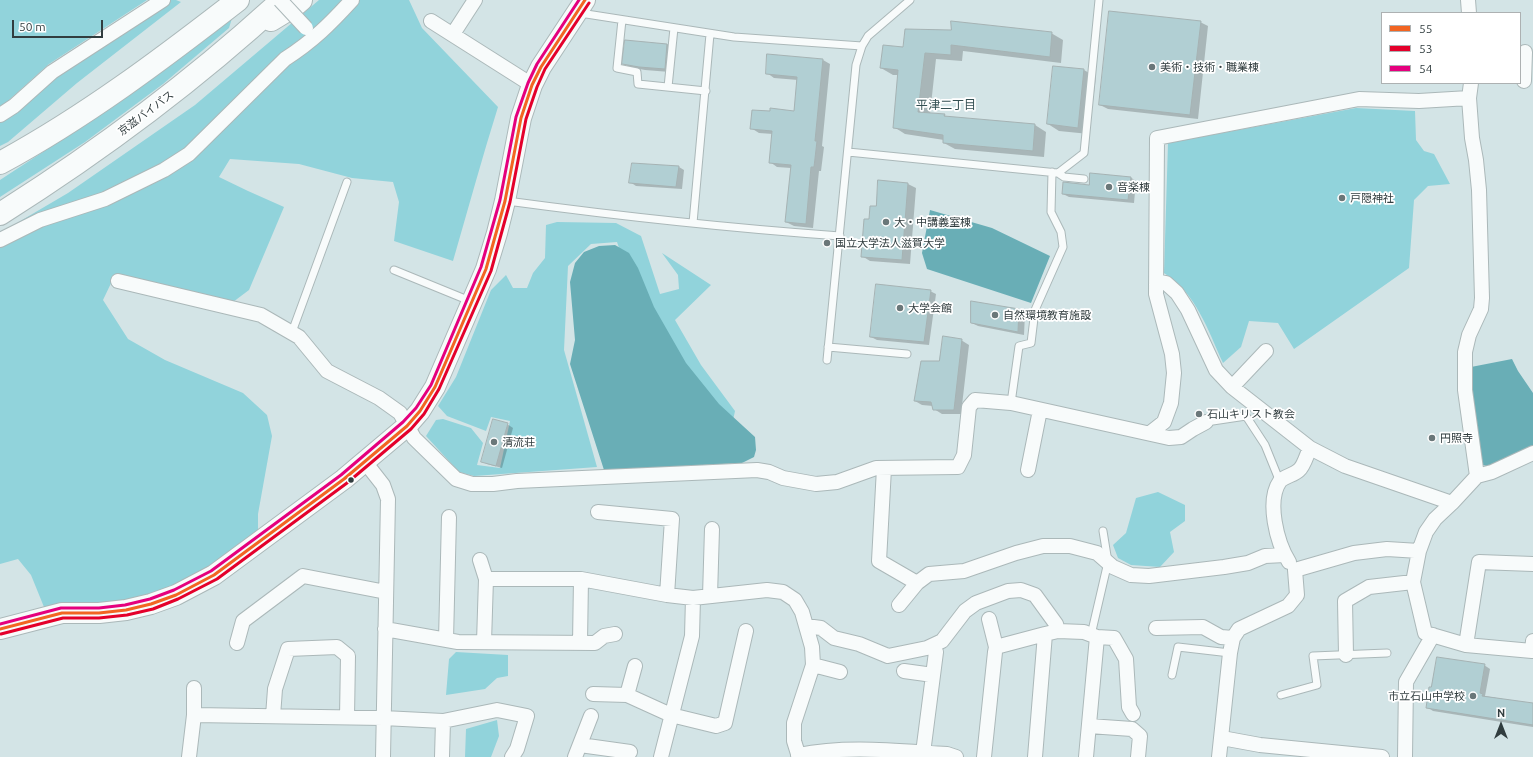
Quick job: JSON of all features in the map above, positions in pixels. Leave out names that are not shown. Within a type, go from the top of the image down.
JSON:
[{"type":"highway","points":[[64,124],[215,0]]},
{"type":"highway","points":[[0,163],[64,124],[156,63],[238,0]]},
{"type":"highway","name":"京滋バイパス","points":[[0,214],[82,160],[141,118],[244,36],[281,0]]},
{"type":"highway","points":[[244,36],[294,6],[301,0]]},
{"type":"main road","points":[[0,629],[62,613],[126,610],[151,604],[176,595],[214,574],[365,462],[407,426],[420,411],[435,387],[486,269],[505,201],[521,118],[532,85],[541,67],[581,6]]},
{"type":"street","points":[[0,115],[14,106],[52,72],[163,0]]},
{"type":"street","points":[[281,0],[310,33]]},
{"type":"street","points":[[0,240],[40,220],[105,199],[164,170],[189,154],[310,33],[323,31],[352,0]]},
{"type":"street","points":[[453,34],[475,0]]},
{"type":"street","points":[[1468,0],[1470,12]]},
{"type":"street","points":[[431,21],[532,85]]},
{"type":"street","points":[[1524,81],[1526,52]]},
{"type":"street","points":[[1471,84],[1470,98],[1472,138],[1479,190],[1482,298],[1481,309],[1469,336],[1465,352],[1465,390],[1477,476]]},
{"type":"street","points":[[1150,433],[1164,422],[1171,403],[1174,373],[1172,354],[1156,294],[1157,138],[1359,99],[1419,101],[1470,98]]},
{"type":"street","points":[[118,281],[261,315],[292,332],[299,337],[327,371],[379,398],[400,413],[414,438],[456,479],[472,484],[757,470],[769,472],[783,478],[816,484],[837,482],[876,468],[958,467],[964,455],[969,407],[975,400],[1011,403],[1169,438],[1181,438],[1206,422]]},
{"type":"street","points":[[1156,285],[1161,282],[1166,283],[1176,293],[1188,310],[1216,370],[1232,387],[1310,448],[1344,466],[1452,504]]},
{"type":"street","points":[[1232,387],[1266,351]]},
{"type":"street","points":[[1028,470],[1040,410]]},
{"type":"street","points":[[1219,757],[1230,653],[1233,638],[1239,629],[1288,606],[1297,595],[1295,570],[1285,555],[1274,522],[1274,503],[1276,489],[1280,482],[1300,470],[1310,448]]},
{"type":"street","points":[[1533,453],[1492,472],[1477,476],[1452,504],[1435,519],[1426,532],[1419,551],[1413,582],[1425,633],[1466,644],[1532,651],[1533,641]]},
{"type":"street","points":[[365,462],[383,485],[388,500],[383,757]]},
{"type":"street","points":[[884,468],[879,561],[917,583]]},
{"type":"street","points":[[598,512],[672,519],[667,595]]},
{"type":"street","points":[[446,640],[449,517]]},
{"type":"street","points":[[710,596],[712,529]]},
{"type":"street","points":[[899,605],[917,583],[929,574],[964,571],[1016,553],[1043,546],[1070,546],[1097,553],[1113,567],[1131,575],[1149,576],[1224,567],[1248,563],[1265,556],[1285,555]]},
{"type":"street","points":[[1295,570],[1354,553],[1387,549],[1419,551]]},
{"type":"street","points":[[480,560],[486,579],[484,642]]},
{"type":"street","points":[[1466,644],[1479,562],[1533,564]]},
{"type":"street","points":[[237,643],[243,621],[303,576],[386,592]]},
{"type":"street","points":[[486,579],[581,579],[667,595],[693,598],[766,590],[783,592],[795,600],[802,612],[812,647],[813,665],[794,723],[794,741],[798,756],[820,750],[848,749],[947,754],[956,757]]},
{"type":"street","points":[[580,643],[581,579]]},
{"type":"street","points":[[1346,655],[1345,602],[1369,587],[1413,582]]},
{"type":"street","points":[[806,626],[821,628],[834,638],[859,644],[888,656],[927,648],[942,641],[965,611],[976,604],[1008,591],[1022,590],[1035,595],[1056,624],[1052,632],[1035,757]]},
{"type":"street","points":[[661,757],[692,636],[693,598]]},
{"type":"street","points":[[984,757],[996,647],[989,619]]},
{"type":"street","points":[[1156,628],[1203,627],[1221,637],[1233,638]]},
{"type":"street","points":[[385,629],[458,642],[594,643],[604,636],[615,634]]},
{"type":"street","points":[[593,694],[627,695],[671,715],[716,726],[725,723],[746,631]]},
{"type":"street","points":[[996,647],[1052,632],[1084,632],[1094,636],[1114,638],[1126,659],[1129,706],[1133,714]]},
{"type":"street","points":[[1404,757],[1406,682],[1432,635]]},
{"type":"street","points":[[1086,757],[1094,636]]},
{"type":"street","points":[[273,716],[275,689],[288,649],[337,647],[348,656],[347,717]]},
{"type":"street","points":[[923,753],[936,652]]},
{"type":"street","points":[[813,665],[840,672]]},
{"type":"street","points":[[627,695],[635,666]]},
{"type":"street","points":[[904,671],[933,675]]},
{"type":"street","points":[[189,757],[194,715],[194,688]]},
{"type":"street","points":[[194,715],[347,717],[443,721],[497,710],[527,716],[517,749],[512,757]]},
{"type":"street","points":[[591,716],[578,751],[630,752]]},
{"type":"street","points":[[442,757],[443,721]]},
{"type":"street","points":[[1089,726],[1132,729],[1140,736],[1138,757]]},
{"type":"street","points":[[1222,738],[1260,745],[1382,757]]},
{"type":"lane","points":[[827,360],[856,65],[862,46],[868,36],[910,0]]},
{"type":"lane","points":[[1055,172],[1084,153],[1099,0]]},
{"type":"lane","points":[[581,6],[622,20],[710,34],[796,42],[862,46]]},
{"type":"lane","points":[[622,20],[617,68],[637,72],[638,84],[706,91]]},
{"type":"lane","points":[[668,87],[674,28]]},
{"type":"lane","points":[[693,223],[710,34]]},
{"type":"lane","points":[[848,152],[1055,172],[1064,177],[1084,179]]},
{"type":"lane","points":[[1011,403],[1019,346],[1031,343],[1035,310],[1063,247],[1061,232],[1051,212],[1055,172]]},
{"type":"lane","points":[[292,332],[347,182]]},
{"type":"lane","points":[[505,201],[604,214],[840,236]]},
{"type":"lane","points":[[394,270],[472,302]]},
{"type":"lane","points":[[828,347],[907,354]]},
{"type":"lane","points":[[1206,422],[1246,416],[1264,445],[1280,482]]},
{"type":"lane","points":[[1094,636],[1108,562],[1103,531]]},
{"type":"lane","points":[[1172,675],[1178,647],[1230,653]]},
{"type":"lane","points":[[1281,695],[1317,685],[1313,656],[1387,653]]},
{"type":"shaded area","points":[[0,0],[147,0],[49,64],[0,108]]},
{"type":"shaded area","points":[[167,0],[176,0],[181,2],[77,83],[8,142],[0,146],[0,121],[12,116],[38,89]]},
{"type":"shaded area","points":[[319,0],[409,0],[422,28],[498,107],[453,261],[394,241],[399,202],[393,182],[352,178],[299,164],[230,159],[219,177],[284,207],[249,290],[233,302],[114,277],[103,300],[128,339],[165,360],[243,393],[267,415],[272,436],[258,514],[258,533],[177,590],[112,606],[44,607],[31,575],[18,559],[0,564],[0,233],[68,193],[195,105]]},
{"type":"shaded area","points":[[233,15],[229,28],[163,84],[85,142],[0,197],[0,180],[148,81]]},
{"type":"shaded area","points":[[1356,108],[1415,111],[1416,140],[1424,151],[1434,154],[1450,184],[1428,186],[1414,200],[1409,268],[1294,349],[1278,323],[1249,321],[1241,347],[1223,363],[1206,325],[1193,302],[1175,281],[1164,273],[1168,143]]},
{"type":"shaded area","points":[[930,210],[992,228],[1050,256],[1031,303],[927,269],[922,253]]},
{"type":"shaded area","points":[[557,222],[616,223],[641,236],[660,294],[679,289],[678,275],[662,253],[711,285],[675,320],[701,365],[735,411],[732,425],[683,373],[631,283],[617,242],[591,244],[568,266],[564,350],[597,467],[474,476],[459,472],[426,436],[436,420],[443,419],[471,428],[483,443],[477,465],[500,468],[510,421],[491,417],[486,431],[447,416],[438,406],[456,377],[491,290],[506,275],[513,288],[527,288],[533,273],[545,258],[546,225]]},
{"type":"shaded area","points":[[615,245],[629,253],[638,268],[654,307],[686,363],[719,404],[755,437],[756,450],[754,457],[742,463],[604,470],[570,364],[575,340],[570,282],[575,263],[584,252],[599,246]]},
{"type":"shaded area","points":[[1512,359],[1518,371],[1533,393],[1533,447],[1490,467],[1483,465],[1471,388],[1471,367]]},
{"type":"shaded area","points":[[1158,492],[1185,505],[1185,521],[1170,532],[1174,552],[1160,567],[1131,565],[1118,558],[1113,545],[1126,533],[1136,498]]},
{"type":"shaded area","points":[[456,652],[508,655],[508,676],[497,678],[485,689],[446,695],[449,659]]},
{"type":"shaded area","points":[[497,720],[499,736],[491,757],[465,757],[466,729]]},
{"type":"building","name":"美術・技術・職業棟","points":[[1109,11],[1201,21],[1190,115],[1099,105]]},
{"type":"building","points":[[951,21],[1052,32],[1050,57],[951,45],[951,55],[925,53],[918,112],[945,114],[944,116],[1035,124],[1033,151],[943,143],[943,135],[893,128],[898,70],[880,68],[883,45],[903,47],[905,29],[951,30]]},
{"type":"building","points":[[625,40],[667,44],[665,69],[622,64]]},
{"type":"building","points":[[767,54],[823,59],[815,141],[817,141],[814,167],[811,167],[806,224],[785,222],[791,165],[769,163],[772,131],[750,129],[752,110],[770,111],[770,108],[794,111],[797,77],[766,74]]},
{"type":"building","points":[[1053,66],[1084,69],[1078,128],[1047,124]]},
{"type":"building","points":[[632,163],[679,166],[676,187],[629,183]]},
{"type":"building","points":[[1090,173],[1131,177],[1128,200],[1062,194],[1063,182],[1089,185]]},
{"type":"building","points":[[878,180],[908,183],[902,260],[861,257],[864,219],[869,219],[870,206],[876,206]]},
{"type":"building","name":"大学会館","points":[[876,284],[931,290],[924,342],[870,337]]},
{"type":"building","points":[[971,301],[1019,309],[1018,332],[971,323]]},
{"type":"building","points":[[943,336],[962,339],[954,410],[933,410],[931,402],[914,401],[921,361],[939,361]]},
{"type":"building","points":[[493,419],[508,423],[496,466],[481,462]]},
{"type":"building","points":[[1437,657],[1485,664],[1480,693],[1483,694],[1482,696],[1533,703],[1533,725],[1426,708],[1429,687],[1431,687]]},
{"type":"transit line","name":"54","points":[[0,624],[61,608],[99,608],[125,605],[150,599],[174,590],[211,571],[341,475],[403,422],[416,408],[431,385],[481,267],[500,200],[516,117],[528,83],[537,64],[579,0]]},
{"type":"transit line","name":"55","points":[[0,629],[62,613],[99,613],[126,610],[151,604],[176,595],[214,575],[344,479],[407,426],[420,411],[435,387],[486,269],[505,201],[521,118],[532,85],[541,67],[585,0]]},
{"type":"transit line","name":"53","points":[[1,634],[63,618],[99,618],[127,615],[153,609],[178,599],[217,579],[347,483],[411,429],[424,414],[439,389],[491,271],[510,202],[526,119],[537,87],[545,69],[589,3]]},
{"type":"place","name":"美術・技術・職業棟","points":[[1152,67]]},
{"type":"place","name":"音楽棟","points":[[1109,187]]},
{"type":"place","name":"戸隠神社","points":[[1342,198]]},
{"type":"place","name":"大・中講義室棟","points":[[886,222]]},
{"type":"place","name":"国立大学法人滋賀大学","points":[[827,243]]},
{"type":"place","name":"大学会館","points":[[900,308]]},
{"type":"place","name":"自然環境教育施設","points":[[995,315]]},
{"type":"place","name":"石山キリスト教会","points":[[1199,414]]},
{"type":"place","name":"円照寺","points":[[1432,438]]},
{"type":"place","name":"清流荘","points":[[494,442]]},
{"type":"place","name":"市立石山中学校","points":[[1473,696]]},
{"type":"district","name":"平津二丁目","points":[[946,105]]}]
